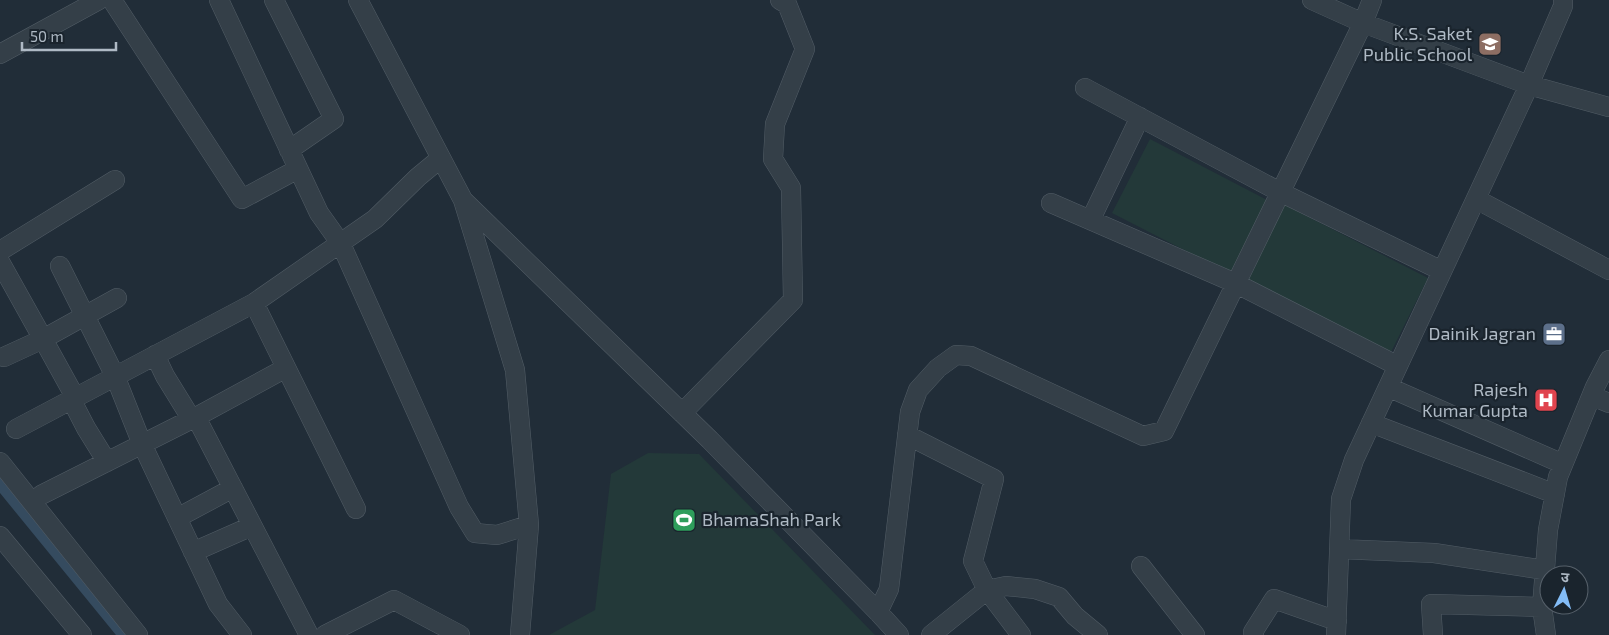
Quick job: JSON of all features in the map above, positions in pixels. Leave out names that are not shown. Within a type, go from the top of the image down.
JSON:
[{"type":"street","points":[[0,54],[99,0]]},
{"type":"street","points":[[112,0],[242,199],[298,169]]},
{"type":"street","points":[[219,0],[319,213],[341,244],[458,507],[475,533],[498,535],[528,526]]},
{"type":"street","points":[[274,0],[334,118],[289,150]]},
{"type":"street","points":[[358,0],[463,200],[515,370],[528,526],[520,635]]},
{"type":"street","points":[[682,413],[793,300],[791,188],[773,159],[775,124],[805,49],[787,4],[780,0]]},
{"type":"street","points":[[1312,0],[1363,23],[1529,84],[1609,107]]},
{"type":"street","points":[[878,612],[889,589],[910,412],[918,390],[938,368],[956,355],[971,356],[1143,436],[1164,431],[1363,23],[1372,0]]},
{"type":"street","points":[[1254,635],[1253,632],[1274,599],[1336,628],[1340,499],[1354,460],[1529,84],[1563,6],[1563,0]]},
{"type":"street","points":[[1085,88],[1280,192],[1442,271]]},
{"type":"street","points":[[1091,219],[1140,118]]},
{"type":"street","points":[[16,428],[254,303],[375,219],[418,177],[441,158]]},
{"type":"street","points":[[0,251],[115,180]]},
{"type":"street","points":[[1476,199],[1609,270]]},
{"type":"street","points":[[463,200],[682,413],[878,612],[898,635]]},
{"type":"street","points":[[1051,203],[1235,283],[1398,366]]},
{"type":"street","points":[[0,262],[43,338],[74,398],[86,428],[107,462]]},
{"type":"street","points":[[60,266],[115,376],[142,444],[218,604],[242,635]]},
{"type":"street","points":[[4,357],[117,298]]},
{"type":"street","points":[[254,303],[356,509]]},
{"type":"street","points":[[155,355],[165,376],[189,415],[196,417],[309,635]]},
{"type":"street","points":[[1545,565],[1548,530],[1558,477],[1570,432],[1592,396],[1609,360]]},
{"type":"street","points":[[41,495],[196,417],[286,368]]},
{"type":"street","points":[[1388,387],[1563,464]]},
{"type":"street","points":[[1592,396],[1609,403]]},
{"type":"street","points":[[1372,422],[1555,494]]},
{"type":"street","points":[[907,436],[994,479],[973,561],[988,590],[1015,633]]},
{"type":"street","points":[[0,462],[138,635]]},
{"type":"street","points":[[177,518],[233,488]]},
{"type":"street","points":[[193,552],[252,526]]},
{"type":"street","points":[[0,536],[82,635]]},
{"type":"street","points":[[1339,549],[1434,552],[1539,569]]},
{"type":"street","points":[[1141,566],[1195,635]]},
{"type":"street","points":[[931,635],[988,590],[1006,586],[1035,589],[1059,596],[1075,616],[1098,635]]},
{"type":"street","points":[[325,635],[350,629],[394,600],[460,635]]},
{"type":"street","points":[[1432,635],[1431,604],[1539,607]]},
{"type":"street","points":[[1543,615],[1546,635]]},
{"type":"green space","points":[[1150,139],[1269,201],[1231,274],[1112,213]]},
{"type":"green space","points":[[1283,204],[1428,278],[1391,352],[1246,281]]},
{"type":"green space","name":"BhamaShah Park","points":[[648,453],[699,454],[875,635],[549,635],[595,610],[611,474]]},
{"type":"waterway","points":[[0,482],[125,635]]},
{"type":"place","name":"K.S. Saket Public School","points":[[1490,44]]},
{"type":"place","name":"Dainik Jagran","points":[[1554,334]]},
{"type":"place","name":"Rajesh Kumar Gupta","points":[[1546,400]]},
{"type":"place","name":"BhamaShah Park","points":[[684,520]]}]
